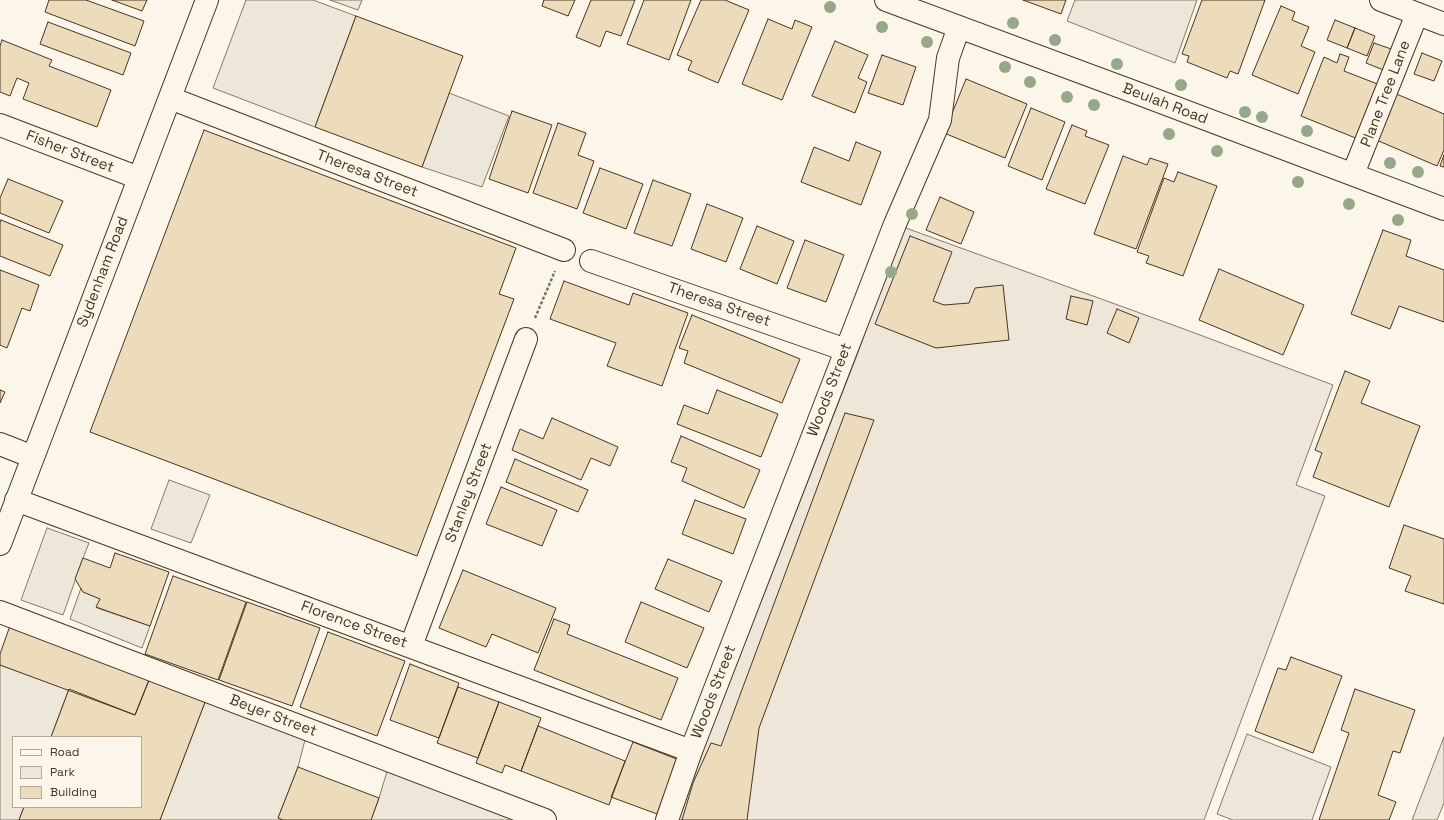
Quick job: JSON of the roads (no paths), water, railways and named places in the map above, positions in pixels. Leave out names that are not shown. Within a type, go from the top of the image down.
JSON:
[{"type":"street","name":"Sydenham Road","points":[[0,544],[207,0]]},
{"type":"street","name":"Beulah Road","points":[[886,0],[1444,209]]},
{"type":"street","points":[[1381,0],[1444,24]]},
{"type":"street","name":"Plane Tree Lane","points":[[1353,174],[1417,14]]},
{"type":"street","name":"Woods Street","points":[[667,820],[691,750],[895,224],[940,120],[948,58],[959,27]]},
{"type":"street","name":"Theresa Street","points":[[170,98],[564,250]]},
{"type":"street","name":"Fisher Street","points":[[0,125],[139,178]]},
{"type":"street","name":"Theresa Street","points":[[591,261],[846,350]]},
{"type":"street","name":"Stanley Street","points":[[411,646],[526,339]]},
{"type":"street","points":[[0,444],[33,457]]},
{"type":"street","name":"Florence Street","points":[[16,500],[691,750]]},
{"type":"street","name":"Beyer Street","points":[[0,612],[545,820]]}]
